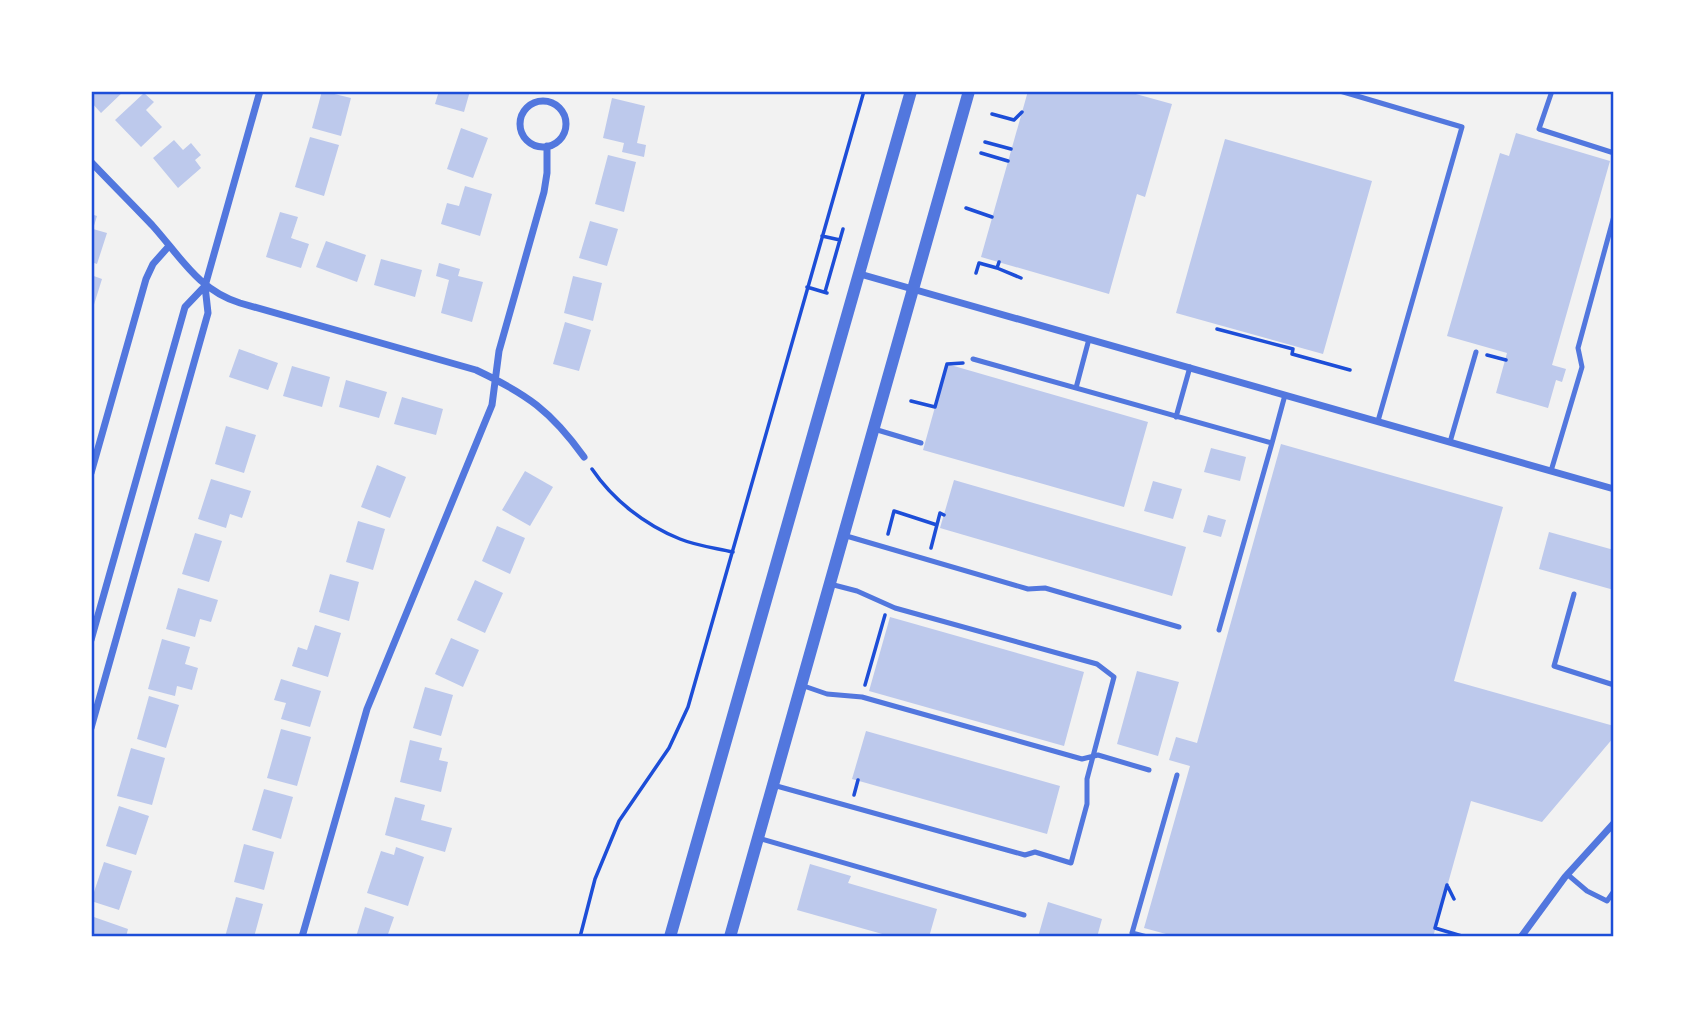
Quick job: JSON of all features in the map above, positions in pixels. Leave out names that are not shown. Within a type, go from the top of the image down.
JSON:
[{"type":"street","points":[[91,729],[208,313],[205,286],[260,91]]},
{"type":"street","points":[[670,937],[911,91]]},
{"type":"street","points":[[730,937],[969,91]]},
{"type":"street","points":[[538,102],[552,103],[565,117],[562,136],[556,143],[547,146],[529,142],[521,131],[523,113],[530,105],[538,102]]},
{"type":"street","points":[[302,937],[367,709],[491,408],[499,351],[544,192],[547,146]]},
{"type":"street","points":[[91,162],[205,286],[226,299],[471,368],[495,378],[542,407],[561,425],[584,457]]},
{"type":"street","points":[[91,473],[146,279],[153,264],[169,246]]},
{"type":"street","points":[[860,274],[1614,489]]},
{"type":"street","points":[[91,640],[185,307],[205,286]]},
{"type":"street","points":[[1521,937],[1567,874],[1614,823]]},
{"type":"lane","points":[[1340,91],[1462,127],[1378,421]]},
{"type":"lane","points":[[1552,91],[1539,129],[1614,153]]},
{"type":"lane","points":[[1551,471],[1581,367],[1578,348],[1612,232],[1614,216]]},
{"type":"lane","points":[[1076,388],[1089,339]]},
{"type":"lane","points":[[1450,442],[1476,352]]},
{"type":"lane","points":[[973,359],[1272,443]]},
{"type":"lane","points":[[1176,417],[1190,367]]},
{"type":"lane","points":[[1219,630],[1285,395]]},
{"type":"lane","points":[[873,429],[921,443]]},
{"type":"lane","points":[[843,535],[1028,589],[1045,587],[1180,627]]},
{"type":"lane","points":[[773,785],[1025,855],[1035,852],[1071,863],[1087,804],[1087,779],[1114,677],[1097,664],[895,608],[857,591],[830,584]]},
{"type":"lane","points":[[1574,594],[1554,666],[1614,685]]},
{"type":"lane","points":[[801,685],[827,694],[862,697],[1082,759],[1098,755],[1149,770]]},
{"type":"lane","points":[[1147,937],[1133,935],[1177,775]]},
{"type":"lane","points":[[758,838],[1024,915]]},
{"type":"lane","points":[[1567,874],[1587,891],[1614,903]]},
{"type":"lane","points":[[1606,901],[1614,891]]},
{"type":"path","points":[[580,937],[595,879],[619,821],[669,748],[688,707],[864,91]]},
{"type":"path","points":[[992,114],[1014,120],[1022,112]]},
{"type":"path","points":[[985,142],[1011,149]]},
{"type":"path","points":[[981,153],[1008,161]]},
{"type":"path","points":[[966,208],[992,216]]},
{"type":"path","points":[[807,287],[826,292],[843,229]]},
{"type":"path","points":[[822,236],[841,240]]},
{"type":"path","points":[[997,268],[999,262]]},
{"type":"path","points":[[976,273],[979,263],[1021,278]]},
{"type":"path","points":[[1217,329],[1294,347],[1292,354],[1350,370]]},
{"type":"path","points":[[1490,356],[1506,360]]},
{"type":"path","points":[[911,401],[935,407],[947,364],[961,363]]},
{"type":"path","points":[[584,457],[604,487],[639,516],[680,539],[733,552]]},
{"type":"path","points":[[884,547],[894,512],[937,525]]},
{"type":"path","points":[[931,546],[940,513],[944,516]]},
{"type":"path","points":[[865,688],[877,652],[884,617]]},
{"type":"path","points":[[1454,899],[1447,885],[1435,928],[1465,937]]},
{"type":"building","points":[[91,91],[124,91],[101,113],[91,102]]},
{"type":"building","points":[[322,91],[351,98],[341,136],[312,128]]},
{"type":"building","points":[[439,91],[470,91],[464,112],[435,104]]},
{"type":"building","points":[[1028,91],[1125,91],[1172,104],[1145,197],[1137,194],[1109,294],[981,257]]},
{"type":"building","points":[[144,93],[154,102],[146,110],[162,127],[141,147],[115,120]]},
{"type":"building","points":[[612,98],[645,106],[637,143],[646,145],[644,157],[622,152],[624,143],[603,138]]},
{"type":"building","points":[[461,128],[488,138],[473,178],[447,169]]},
{"type":"building","points":[[1516,133],[1610,161],[1552,365],[1566,369],[1562,382],[1556,380],[1548,408],[1496,393],[1507,353],[1447,336],[1500,153],[1509,156]]},
{"type":"building","points":[[310,137],[339,145],[324,196],[295,187]]},
{"type":"building","points":[[1225,139],[1372,181],[1323,354],[1176,313]]},
{"type":"building","points":[[174,140],[183,150],[191,143],[201,155],[195,160],[201,168],[178,188],[153,158]]},
{"type":"building","points":[[608,155],[636,162],[624,212],[595,204]]},
{"type":"building","points":[[465,186],[492,194],[480,236],[441,224],[447,203],[459,206]]},
{"type":"building","points":[[280,212],[298,217],[291,238],[309,244],[301,268],[266,257]]},
{"type":"building","points":[[91,214],[97,216],[93,229],[107,233],[97,264],[91,262]]},
{"type":"building","points":[[590,221],[618,229],[607,266],[579,258]]},
{"type":"building","points":[[326,241],[366,255],[357,282],[316,267]]},
{"type":"building","points":[[381,259],[422,270],[415,297],[374,285]]},
{"type":"building","points":[[439,263],[460,269],[458,276],[483,282],[472,322],[441,313],[449,280],[436,276]]},
{"type":"building","points":[[91,275],[102,279],[92,311],[91,311]]},
{"type":"building","points":[[573,276],[602,283],[593,321],[564,313]]},
{"type":"building","points":[[565,322],[591,330],[579,371],[553,364]]},
{"type":"building","points":[[239,349],[278,363],[268,390],[229,377]]},
{"type":"building","points":[[947,364],[1148,422],[1124,507],[923,450]]},
{"type":"building","points":[[292,366],[330,377],[322,407],[283,396]]},
{"type":"building","points":[[346,380],[387,392],[379,418],[339,407]]},
{"type":"building","points":[[402,397],[443,409],[436,435],[394,424]]},
{"type":"building","points":[[226,426],[256,435],[244,473],[215,464]]},
{"type":"building","points":[[1281,444],[1503,507],[1454,681],[1614,726],[1614,737],[1542,822],[1471,801],[1433,937],[1177,937],[1144,928],[1190,766],[1169,760],[1176,737],[1197,743]]},
{"type":"building","points":[[1211,448],[1246,457],[1240,481],[1204,472]]},
{"type":"building","points":[[377,465],[406,477],[390,518],[361,507]]},
{"type":"building","points":[[525,471],[553,487],[530,526],[502,510]]},
{"type":"building","points":[[211,479],[251,491],[242,518],[230,514],[226,528],[198,519]]},
{"type":"building","points":[[954,480],[1186,547],[1172,596],[940,528]]},
{"type":"building","points":[[1153,481],[1182,489],[1173,519],[1144,511]]},
{"type":"building","points":[[1208,515],[1226,520],[1221,537],[1203,532]]},
{"type":"building","points":[[358,521],[385,529],[373,570],[346,562]]},
{"type":"building","points":[[497,526],[525,538],[510,574],[482,561]]},
{"type":"building","points":[[1549,532],[1614,550],[1614,590],[1539,569]]},
{"type":"building","points":[[195,533],[222,541],[209,582],[182,574]]},
{"type":"building","points":[[330,574],[359,582],[349,621],[319,612]]},
{"type":"building","points":[[475,580],[503,593],[485,633],[457,620]]},
{"type":"building","points":[[178,588],[218,600],[211,622],[200,619],[195,637],[166,629]]},
{"type":"building","points":[[890,617],[1084,672],[1064,746],[869,691]]},
{"type":"building","points":[[315,625],[341,633],[328,677],[292,666],[298,647],[307,650]]},
{"type":"building","points":[[451,638],[479,650],[463,687],[435,674]]},
{"type":"building","points":[[162,639],[190,647],[185,664],[198,668],[192,690],[177,686],[175,696],[148,689]]},
{"type":"building","points":[[1137,671],[1179,682],[1158,756],[1117,744]]},
{"type":"building","points":[[281,679],[321,691],[310,727],[281,719],[286,703],[274,700]]},
{"type":"building","points":[[425,687],[453,695],[441,736],[413,728]]},
{"type":"building","points":[[149,696],[179,705],[166,748],[137,739]]},
{"type":"building","points":[[281,729],[311,737],[297,786],[267,778]]},
{"type":"building","points":[[866,731],[1060,786],[1047,834],[852,779]]},
{"type":"building","points":[[410,740],[442,748],[439,760],[448,762],[441,792],[400,782]]},
{"type":"building","points":[[131,748],[165,758],[152,805],[117,796]]},
{"type":"building","points":[[264,789],[293,797],[281,839],[252,830]]},
{"type":"building","points":[[395,797],[425,805],[421,820],[452,828],[445,852],[385,835]]},
{"type":"building","points":[[119,806],[149,816],[136,855],[106,846]]},
{"type":"building","points":[[244,844],[274,852],[264,890],[234,882]]},
{"type":"building","points":[[396,847],[424,857],[408,906],[367,893],[381,851],[394,855]]},
{"type":"building","points":[[104,862],[132,871],[119,910],[91,901]]},
{"type":"building","points":[[810,864],[851,876],[848,883],[937,909],[929,937],[893,937],[797,910]]},
{"type":"building","points":[[236,897],[263,904],[254,937],[225,937]]},
{"type":"building","points":[[1048,902],[1102,919],[1097,937],[1038,937]]},
{"type":"building","points":[[365,907],[394,917],[387,937],[356,937]]},
{"type":"building","points":[[91,916],[128,929],[126,937],[91,937]]}]
